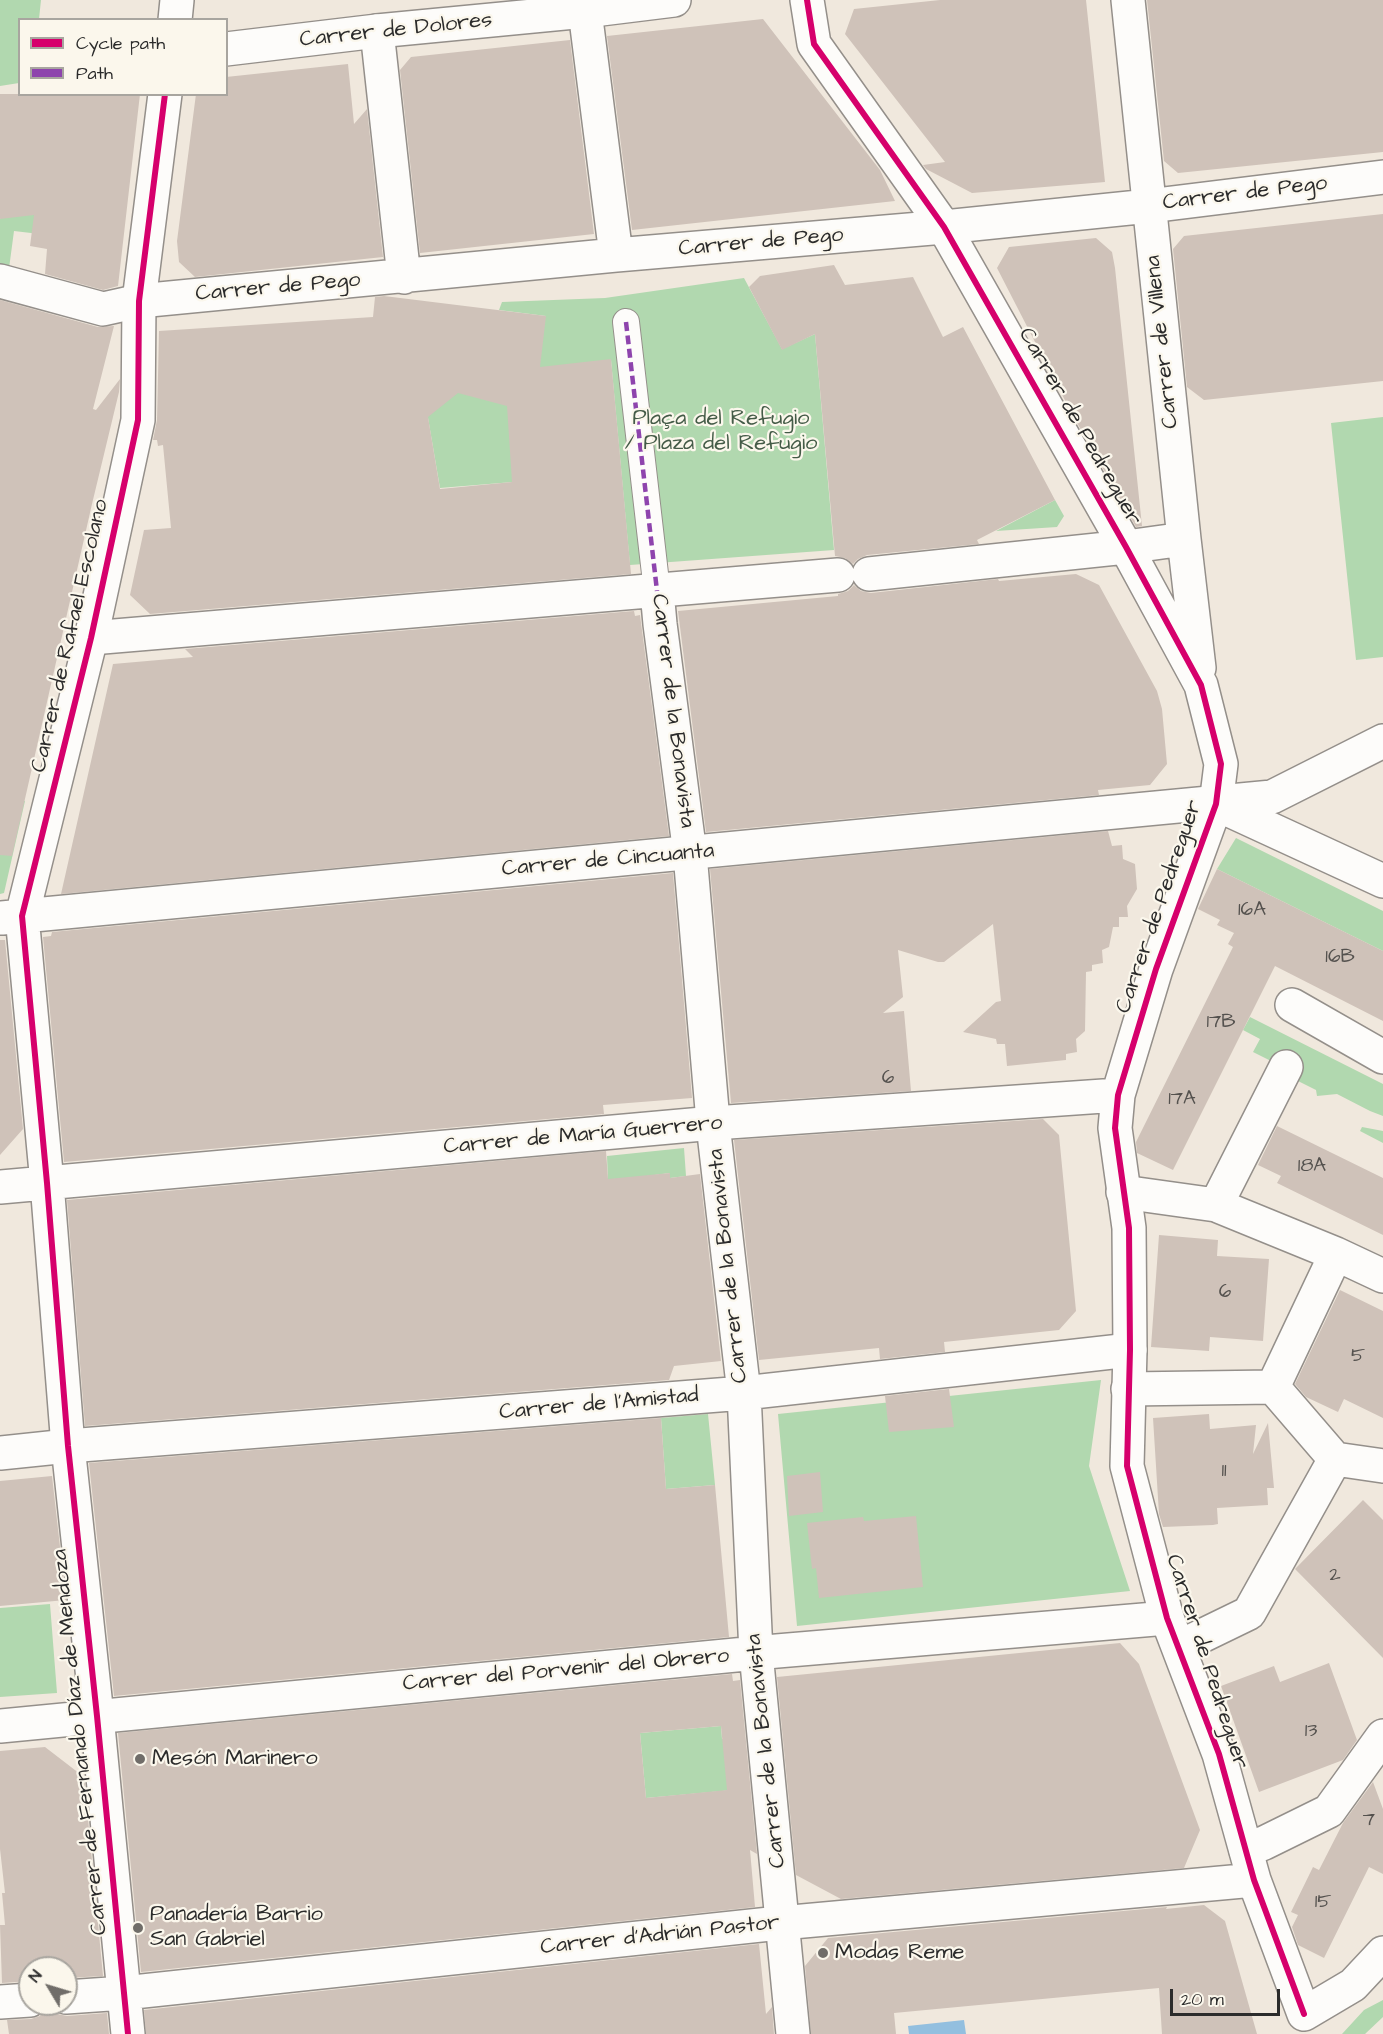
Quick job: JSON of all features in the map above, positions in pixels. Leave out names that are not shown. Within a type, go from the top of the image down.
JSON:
[{"type":"street","points":[[175,18],[177,0]]},
{"type":"street","name":"Carrer de Dolores","points":[[228,50],[377,31],[585,11],[637,2],[674,0]]},
{"type":"street","name":"Carrer de Pedreguer","points":[[807,0],[814,44],[944,226],[1126,547],[1201,685],[1221,764],[1216,804],[1156,969],[1118,1095],[1115,1128],[1129,1228],[1130,1350],[1127,1466],[1173,1632],[1219,1754],[1250,1865],[1301,2024]]},
{"type":"street","name":"Carrer de Villena","points":[[1128,0],[1201,685]]},
{"type":"street","points":[[585,11],[616,255]]},
{"type":"street","points":[[377,31],[404,277]]},
{"type":"street","name":"Carrer de Rafael Escolano","points":[[47,1183],[11,917],[91,638],[138,420],[139,301],[165,96]]},
{"type":"street","name":"Carrer de Pego","points":[[0,281],[103,309],[139,301],[1149,206],[1383,177]]},
{"type":"street","name":"Carrer de la Bonavista","points":[[626,322],[660,624],[690,854],[714,1124],[744,1393],[756,1653],[794,2034]]},
{"type":"street","points":[[91,638],[853,575],[1184,539]]},
{"type":"street","name":"Carrer de Cincuanta","points":[[11,917],[1272,797],[1383,741]]},
{"type":"street","points":[[1216,804],[1383,881]]},
{"type":"street","points":[[1292,1005],[1383,1057]]},
{"type":"street","points":[[1216,1205],[1286,1067]]},
{"type":"street","name":"Carrer de María Guerrero","points":[[0,1187],[714,1124],[1118,1095]]},
{"type":"street","name":"Carrer de Fernando Díaz de Mendoza","points":[[47,1183],[68,1446],[128,2034]]},
{"type":"street","points":[[1123,1192],[1216,1205],[1336,1254],[1383,1276]]},
{"type":"street","points":[[1272,1387],[1336,1254]]},
{"type":"street","name":"Carrer de l'Amistad","points":[[0,1453],[744,1393],[1130,1350]]},
{"type":"street","points":[[1128,1389],[1272,1387],[1335,1459],[1383,1466]]},
{"type":"street","points":[[1173,1632],[1249,1613],[1335,1459]]},
{"type":"street","name":"Carrer del Porvenir del Obrero","points":[[0,1726],[756,1653],[1173,1632]]},
{"type":"street","name":"Carrer d'Adrián Pastor","points":[[78,1996],[784,1922],[1250,1865],[1329,1811],[1383,1736]]},
{"type":"street","points":[[1301,2024],[1353,1985],[1383,1953]]},
{"type":"street","points":[[0,2002],[18,2001]]},
{"type":"green space","points":[[0,0],[41,0],[39,18],[18,18],[18,83],[0,86]]},
{"type":"green space","points":[[19,189],[48,235],[14,231],[8,276],[0,274],[0,219]]},
{"type":"green space","name":"Plaça del Refugio / Plaza del Refugio","points":[[744,278],[782,349],[815,334],[834,550],[630,565],[611,360],[513,482],[440,488],[427,412],[546,316],[499,310],[502,302],[605,298]]},
{"type":"green space","points":[[1383,417],[1383,657],[1356,660],[1331,423]]},
{"type":"green space","points":[[1055,500],[1064,516],[1057,527],[996,531]]},
{"type":"green space","points":[[0,796],[25,801],[4,893],[0,894]]},
{"type":"green space","points":[[1236,838],[1383,911],[1383,951],[1217,869]]},
{"type":"green space","points":[[1250,1017],[1383,1084],[1383,1116],[1337,1094],[1317,1096],[1316,1090],[1292,1078],[1287,1069],[1253,1052],[1260,1039],[1243,1030]]},
{"type":"green space","points":[[1362,1127],[1383,1131],[1383,1143],[1360,1131]]},
{"type":"green space","points":[[684,1148],[686,1176],[670,1178],[670,1173],[608,1181],[607,1156]]},
{"type":"green space","points":[[1101,1380],[1089,1466],[1130,1591],[797,1626],[778,1414]]},
{"type":"green space","points":[[708,1414],[715,1485],[666,1489],[661,1418]]},
{"type":"green space","points":[[50,1604],[57,1693],[0,1697],[0,1608]]},
{"type":"green space","points":[[721,1726],[722,1739],[739,1738],[744,1789],[646,1798],[640,1733]]},
{"type":"green space","points":[[1383,2000],[1383,2017],[1365,2034],[1342,2034],[1364,2010]]},
{"type":"water","points":[[964,2020],[966,2034],[909,2034],[908,2026]]},
{"type":"building","points":[[940,0],[1086,0],[1105,182],[972,193],[926,169],[923,165],[945,162],[845,34],[854,9]]},
{"type":"building","points":[[1147,0],[1383,0],[1383,152],[1178,173],[1164,161]]},
{"type":"building","points":[[763,19],[880,170],[895,201],[632,230],[607,36]]},
{"type":"building","points":[[570,40],[594,234],[420,253],[400,70],[411,57]]},
{"type":"building","points":[[348,64],[354,124],[367,109],[383,257],[195,277],[179,262],[177,241],[196,96],[228,96],[228,77]]},
{"type":"building","points":[[0,94],[140,96],[118,286],[103,290],[45,274],[47,249],[30,246],[34,215],[0,219]]},
{"type":"building","points":[[1383,214],[1383,381],[1204,400],[1187,387],[1173,249],[1184,236]]},
{"type":"building","points":[[1096,238],[1112,252],[1115,268],[1142,526],[1136,527],[1071,412],[997,268],[1009,247]]},
{"type":"building","points":[[834,265],[845,285],[913,277],[943,337],[963,327],[1055,500],[977,540],[979,544],[867,555],[853,564],[845,558],[835,556],[815,334],[782,350],[749,287],[760,276]]},
{"type":"building","points":[[384,296],[546,316],[540,367],[611,359],[631,574],[150,614],[130,595],[144,530],[171,528],[163,445],[158,446],[157,440],[153,440],[157,420],[159,331],[373,317],[375,297]],"holes":[[[458,393],[507,406],[512,482],[440,489],[428,417]]]},
{"type":"building","points":[[0,300],[98,327],[114,326],[93,409],[96,410],[120,379],[119,392],[12,856],[0,855]]},
{"type":"building","points":[[1076,574],[1099,585],[1157,691],[1162,709],[1167,764],[1150,785],[1098,790],[1099,795],[706,832],[678,611],[838,596],[854,585],[861,591],[871,593],[998,579],[999,581]]},
{"type":"building","points":[[634,611],[635,616],[640,615],[669,836],[61,894],[113,664],[193,657],[185,649]]},
{"type":"building","points":[[1108,831],[1112,846],[1122,845],[1123,859],[1135,864],[1137,889],[1127,906],[1128,917],[1119,917],[1119,927],[1113,927],[1109,947],[1102,950],[1103,963],[1092,965],[1092,971],[1086,972],[1085,1031],[1076,1039],[1077,1052],[1066,1054],[1066,1060],[1007,1066],[1005,1044],[997,1044],[996,1039],[963,1032],[996,1002],[1001,1001],[993,924],[944,962],[898,950],[903,997],[883,1013],[904,1011],[911,1091],[731,1103],[710,869]]},
{"type":"building","points":[[1217,869],[1383,951],[1383,1021],[1275,966],[1173,1170],[1137,1153],[1136,1142],[1233,947],[1228,944],[1234,933],[1217,925],[1220,920],[1198,909]]},
{"type":"building","points":[[673,873],[692,1098],[603,1105],[604,1114],[64,1162],[43,937],[51,936],[52,932]]},
{"type":"building","points":[[0,940],[5,940],[23,1129],[0,1155]]},
{"type":"building","points":[[1043,1119],[1059,1135],[1076,1311],[1059,1330],[944,1342],[945,1352],[880,1359],[879,1348],[759,1360],[734,1140]]},
{"type":"building","points":[[1277,1126],[1383,1178],[1383,1235],[1277,1183],[1281,1176],[1258,1165]]},
{"type":"building","points":[[606,1151],[608,1179],[670,1173],[670,1178],[700,1174],[721,1361],[674,1366],[669,1380],[85,1426],[67,1200]]},
{"type":"building","points":[[1159,1235],[1218,1240],[1217,1256],[1269,1259],[1263,1341],[1210,1337],[1209,1351],[1151,1347]]},
{"type":"building","points":[[1340,1290],[1383,1311],[1383,1418],[1344,1399],[1338,1412],[1306,1397],[1295,1384]]},
{"type":"building","points":[[949,1389],[954,1427],[889,1432],[885,1396]]},
{"type":"building","points":[[1209,1414],[1210,1429],[1256,1425],[1253,1454],[1268,1423],[1274,1488],[1267,1488],[1268,1505],[1217,1508],[1218,1524],[1163,1527],[1159,1514],[1153,1418]]},
{"type":"building","points":[[661,1418],[666,1489],[715,1485],[729,1637],[114,1696],[89,1463]]},
{"type":"building","points":[[820,1472],[823,1512],[789,1516],[787,1476]]},
{"type":"building","points":[[52,1476],[66,1600],[0,1606],[0,1481]]},
{"type":"building","points":[[1363,1500],[1383,1520],[1383,1658],[1295,1569]]},
{"type":"building","points":[[916,1516],[923,1587],[819,1598],[816,1568],[812,1569],[807,1523],[863,1517],[864,1521]]},
{"type":"building","points":[[1120,1643],[1139,1664],[1200,1830],[1184,1868],[841,1899],[796,1875],[777,1677]]},
{"type":"building","points":[[1329,1663],[1357,1740],[1343,1760],[1259,1792],[1221,1686],[1274,1666],[1280,1682]]},
{"type":"building","points":[[732,1674],[733,1681],[740,1680],[757,1854],[750,1850],[755,1907],[141,1972],[118,1733]],"holes":[[[721,1726],[727,1790],[646,1798],[640,1733]]]},
{"type":"building","points":[[45,1747],[84,1777],[103,1976],[78,1977],[78,1956],[18,1956],[18,1982],[2,1983],[0,1925],[5,1925],[2,1893],[5,1893],[0,1849],[0,1751]]},
{"type":"building","points":[[1373,1782],[1383,1809],[1383,1874],[1369,1867],[1324,1958],[1298,1945],[1292,1927],[1298,1915],[1291,1912],[1313,1867],[1319,1870],[1343,1823]]},
{"type":"building","points":[[1204,1905],[1225,1921],[1257,2034],[1162,2034],[1159,1988],[894,2013],[896,2034],[811,2034],[805,1966],[828,1938]]},
{"type":"building","points":[[759,1944],[766,2014],[772,2007],[774,2034],[146,2034],[144,2010]]},
{"type":"building","points":[[107,2013],[109,2034],[9,2034],[7,2020],[31,2019],[40,2016]]},
{"type":"marked path","points":[[626,322],[657,591]]},
{"type":"cycle path","points":[[807,0],[814,44],[944,227],[1126,547],[1201,685],[1221,764],[1216,804],[1156,969],[1118,1095],[1115,1128],[1129,1228],[1130,1350],[1127,1466],[1167,1618],[1219,1754],[1254,1880],[1304,2014]]},
{"type":"cycle path","points":[[128,2034],[68,1446],[47,1183],[22,916],[91,638],[138,420],[139,301],[165,96]]},
{"type":"place","name":"Mesón Marinero","points":[[140,1759]]},
{"type":"place","name":"Panadería Barrio San Gabriel","points":[[138,1928]]},
{"type":"place","name":"Modas Reme","points":[[823,1953]]}]
